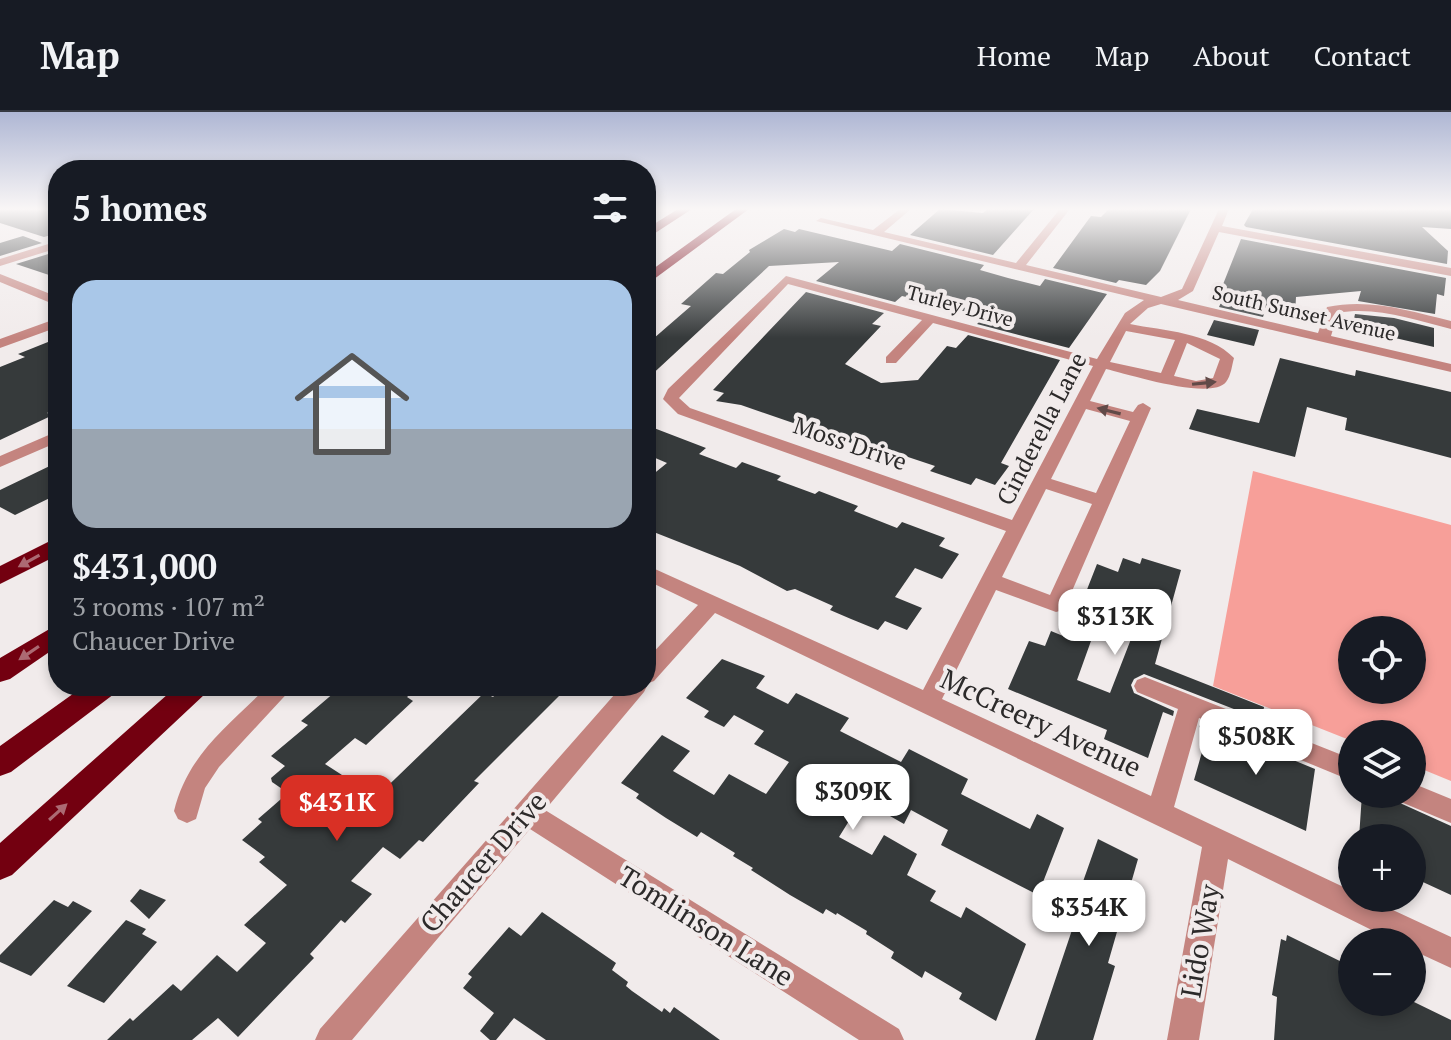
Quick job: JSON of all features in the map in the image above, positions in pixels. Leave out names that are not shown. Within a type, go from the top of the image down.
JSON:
[{"type":"highway","points":[[656,274],[685,252]]},
{"type":"highway","points":[[0,576],[48,550]]},
{"type":"highway","points":[[0,672],[48,640]]},
{"type":"highway","points":[[0,763],[90,696]]},
{"type":"highway","points":[[0,864],[184,696]]},
{"type":"street","points":[[0,263],[33,252]]},
{"type":"street","name":"South Sunset Avenue","points":[[952,252],[1451,368]]},
{"type":"street","points":[[1018,268],[1031,252]]},
{"type":"street","name":"Cinderella Lane","points":[[928,703],[1101,364],[1135,310],[1187,291],[1205,252]]},
{"type":"street","points":[[1346,252],[1451,272]]},
{"type":"street","points":[[0,278],[48,295]]},
{"type":"street","name":"Turley Drive","points":[[671,399],[677,386],[786,280],[1101,364],[1196,385],[1211,385],[1220,380],[1227,358],[1204,344],[1182,340]]},
{"type":"street","points":[[1323,338],[1332,310],[1346,307],[1367,308],[1451,325]]},
{"type":"street","points":[[891,360],[930,319]]},
{"type":"street","points":[[0,344],[48,326]]},
{"type":"street","points":[[1124,327],[1182,340],[1166,378]]},
{"type":"street","name":"Moss Drive","points":[[671,399],[684,411],[1018,529]]},
{"type":"street","points":[[991,580],[1056,605],[1140,413],[1081,403]]},
{"type":"street","points":[[0,462],[48,440]]},
{"type":"street","points":[[1041,482],[1102,501]]},
{"type":"street","name":"McCreery Avenue","points":[[656,577],[1451,953]]},
{"type":"street","points":[[656,664],[711,604]]},
{"type":"street","points":[[1145,686],[1338,764]]},
{"type":"street","points":[[187,811],[193,785],[210,760],[273,696]]},
{"type":"street","name":"Chaucer Drive","points":[[331,1040],[627,696]]},
{"type":"street","points":[[1159,813],[1191,704]]},
{"type":"street","points":[[1426,801],[1451,811]]},
{"type":"street","name":"Tomlinson Lane","points":[[526,812],[888,1040]]},
{"type":"street","name":"Lido Way","points":[[1183,1040],[1217,841]]},
{"type":"shaded area","points":[[1253,471],[1451,525],[1451,781],[1426,771],[1426,720],[1338,720],[1338,735],[1213,686]]},
{"type":"building","points":[[750,252],[933,252],[984,265],[980,270],[1040,286],[1045,279],[1107,294],[1069,348],[977,324],[984,317],[952,308],[902,296],[895,302],[816,281],[839,262],[769,266],[656,371],[656,336],[691,306],[681,304],[716,273],[723,274]]},
{"type":"building","points":[[1064,252],[1169,252],[1160,271],[1146,285],[1119,280],[1116,283],[1053,268]]},
{"type":"building","points":[[1236,252],[1311,252],[1446,278],[1444,296],[1437,294],[1435,314],[1358,301],[1361,291],[1296,297],[1295,315],[1265,311],[1263,317],[1219,307],[1223,298],[1218,297]]},
{"type":"building","points":[[1383,252],[1448,252],[1447,264]]},
{"type":"building","points":[[48,254],[48,275],[16,264]]},
{"type":"building","points":[[806,292],[884,313],[872,324],[881,326],[845,364],[881,383],[918,380],[947,346],[956,348],[968,335],[1060,360],[1001,463],[1009,466],[995,485],[976,478],[971,485],[930,471],[935,466],[893,452],[889,456],[741,405],[716,401],[724,393],[713,390]]},
{"type":"building","points":[[1355,314],[1394,318],[1434,328],[1434,347],[1352,328]]},
{"type":"building","points":[[1214,320],[1259,330],[1254,346],[1207,335]]},
{"type":"building","points":[[48,342],[48,417],[0,440],[0,367],[25,357],[18,354]]},
{"type":"building","points":[[1280,358],[1355,376],[1356,370],[1451,392],[1451,458],[1345,430],[1347,418],[1307,407],[1295,457],[1189,429],[1197,409],[1259,423]]},
{"type":"building","points":[[656,429],[706,448],[699,454],[736,468],[742,462],[781,476],[777,480],[858,506],[854,511],[897,528],[902,522],[945,538],[939,546],[959,554],[942,579],[915,568],[895,597],[922,608],[907,630],[885,621],[878,630],[830,610],[833,606],[795,589],[787,591],[740,566],[656,533],[656,472],[667,463],[656,458]]},
{"type":"building","points":[[48,467],[48,499],[15,515],[0,507],[0,490]]},
{"type":"building","points":[[1123,558],[1140,564],[1142,558],[1181,570],[1155,664],[1264,707],[1262,720],[1144,674],[1134,679],[1131,685],[1134,693],[1174,711],[1173,716],[1163,712],[1148,758],[1104,739],[1107,730],[1008,689],[1029,641],[1045,646],[1051,631],[1068,638],[1097,564],[1118,572]],"holes":[[[1096,627],[1131,639],[1110,693],[1077,680]]]},
{"type":"building","points":[[722,659],[765,676],[756,688],[788,704],[796,693],[849,718],[840,731],[901,762],[909,749],[968,779],[961,794],[1030,829],[1037,814],[1064,828],[1038,895],[941,845],[948,830],[911,810],[904,824],[862,800],[839,837],[872,855],[884,835],[917,854],[907,875],[936,891],[930,901],[961,918],[966,907],[1026,944],[996,1021],[959,999],[962,993],[925,971],[922,978],[891,958],[894,952],[866,934],[867,931],[837,913],[826,909],[823,914],[790,895],[751,870],[753,868],[733,856],[735,853],[701,832],[697,837],[666,818],[636,798],[639,794],[621,783],[662,735],[690,751],[673,771],[714,795],[729,774],[766,794],[789,762],[754,744],[764,731],[734,715],[724,727],[704,717],[709,711],[686,698]]},
{"type":"building","points":[[330,696],[408,696],[413,701],[366,745],[355,738],[325,764],[342,775],[342,779],[305,812],[338,834],[481,696],[559,696],[474,781],[479,783],[423,842],[419,840],[400,859],[383,847],[351,881],[372,894],[345,923],[341,920],[310,954],[314,958],[238,1037],[218,1018],[192,1040],[107,1040],[173,984],[181,991],[217,955],[237,972],[266,943],[244,925],[287,885],[259,862],[265,857],[242,840],[262,822],[258,819],[288,793],[272,782],[271,778],[285,766],[271,756],[308,725],[301,721]]},
{"type":"building","points":[[1201,722],[1315,769],[1306,831],[1194,780],[1208,731],[1199,727]]},
{"type":"building","points":[[1361,808],[1411,808],[1451,826],[1451,895],[1426,883],[1426,824],[1360,824]]},
{"type":"building","points":[[1098,839],[1138,859],[1108,963],[1115,966],[1093,1040],[1035,1040],[1072,930],[1067,927]]},
{"type":"building","points":[[140,889],[166,900],[149,919],[130,901]]},
{"type":"building","points":[[54,900],[68,907],[73,901],[92,911],[31,976],[0,962],[0,955]]},
{"type":"building","points":[[542,912],[616,963],[612,970],[628,982],[626,986],[632,991],[662,1012],[664,1008],[670,1013],[674,1007],[720,1040],[546,1040],[514,1018],[496,1040],[490,1040],[480,1031],[494,1013],[463,988],[472,977],[468,974],[509,927],[521,936]]},
{"type":"building","points":[[126,920],[146,929],[142,934],[157,942],[104,1003],[67,986]]},
{"type":"building","points":[[1287,935],[1338,960],[1338,1016],[1426,1016],[1426,1008],[1451,1020],[1451,1040],[1274,1040],[1277,997],[1272,995],[1281,939],[1286,941]]}]
